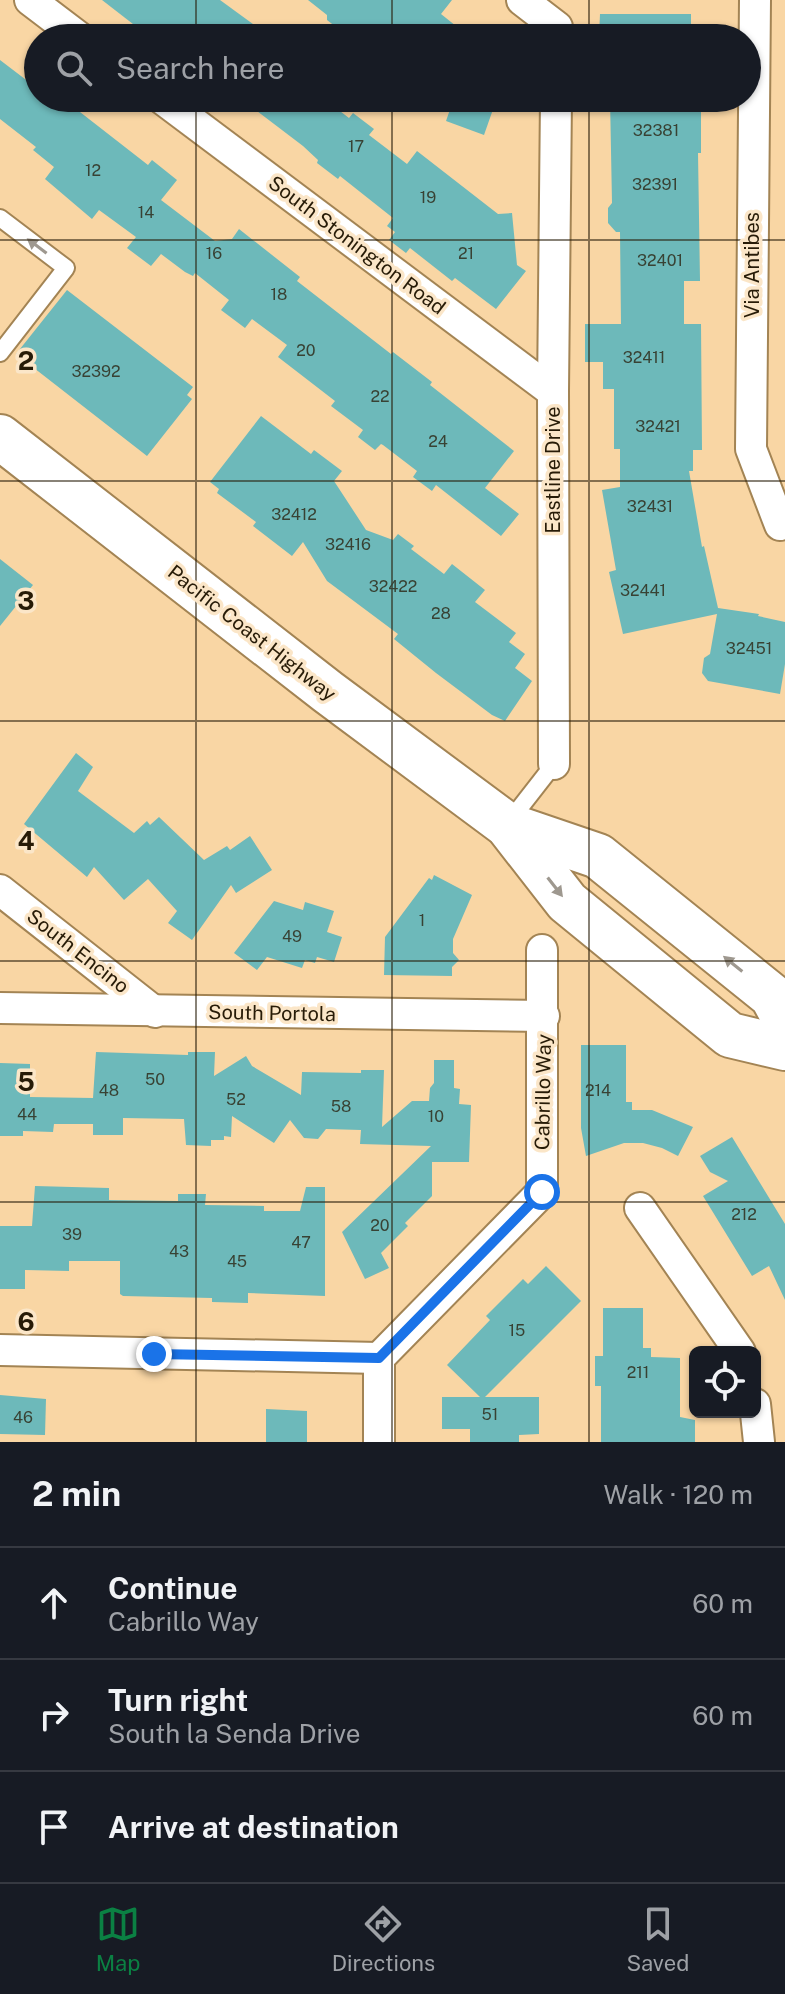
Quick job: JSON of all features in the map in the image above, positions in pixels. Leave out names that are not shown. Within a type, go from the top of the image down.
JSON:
[{"type":"highway","name":"Pacific Coast Highway","points":[[0,437],[328,692],[507,825],[567,902],[730,1035],[785,1048]]},
{"type":"highway","name":"Pacific Coast Highway","points":[[507,825],[598,856],[772,996],[785,1020]]},
{"type":"street","points":[[30,0],[62,24]]},
{"type":"street","points":[[522,0],[557,22]]},
{"type":"street","name":"Via Antibes","points":[[755,0],[755,24]]},
{"type":"street","name":"South Stonington Road","points":[[180,112],[553,392]]},
{"type":"street","name":"Eastline Drive","points":[[554,764],[556,112]]},
{"type":"street","name":"Via Antibes","points":[[754,112],[751,449],[780,525]]},
{"type":"street","name":"South Encino","points":[[0,890],[155,1012]]},
{"type":"street","name":"Cabrillo Way","points":[[379,1358],[542,1192],[542,950]]},
{"type":"street","name":"South Portola","points":[[0,1008],[544,1016]]},
{"type":"street","points":[[640,1208],[736,1346]]},
{"type":"street","points":[[0,1350],[379,1358],[379,1442]]},
{"type":"street","points":[[756,1418],[759,1442]]},
{"type":"lane","points":[[0,218],[66,268],[0,353]]},
{"type":"lane","name":"Eastline Drive","points":[[507,825],[554,764]]},
{"type":"building","points":[[102,0],[220,0],[253,24],[133,24]]},
{"type":"building","points":[[308,0],[452,0],[441,14],[454,24],[332,24],[327,20],[327,15]]},
{"type":"building","points":[[600,14],[691,14],[691,24],[600,24]]},
{"type":"building","points":[[0,60],[24,78],[24,112],[80,112],[148,165],[152,160],[177,180],[161,200],[215,241],[232,239],[239,229],[300,277],[297,281],[432,382],[430,385],[514,451],[485,488],[519,514],[501,536],[436,485],[432,491],[413,477],[417,471],[383,445],[375,450],[358,437],[363,430],[331,406],[335,401],[278,357],[287,345],[252,319],[245,328],[221,310],[229,300],[195,273],[193,276],[185,272],[161,254],[151,266],[127,248],[136,237],[99,210],[92,219],[45,179],[54,167],[33,150],[36,147],[0,119]]},
{"type":"building","points":[[258,112],[341,112],[349,118],[353,113],[374,129],[369,135],[407,164],[417,151],[498,214],[512,213],[517,265],[526,271],[496,309],[455,278],[452,281],[410,248],[406,253],[389,240],[395,232],[387,226],[393,218],[340,176],[338,179],[317,163],[318,160]]},
{"type":"building","points":[[449,112],[492,112],[484,135],[446,121]]},
{"type":"building","points":[[610,112],[701,112],[701,153],[698,153],[700,281],[684,281],[684,324],[701,324],[702,450],[693,450],[693,471],[689,471],[702,547],[718,608],[759,614],[785,622],[785,664],[780,694],[708,681],[702,673],[704,658],[710,654],[717,614],[623,634],[609,572],[616,570],[602,490],[620,487],[620,449],[614,449],[614,389],[603,389],[603,362],[585,362],[585,324],[621,324],[620,232],[608,223],[608,208],[612,203]]},
{"type":"building","points":[[67,290],[193,387],[187,395],[192,399],[147,456],[16,354]]},
{"type":"building","points":[[261,416],[311,454],[314,450],[342,471],[334,481],[366,530],[393,540],[398,534],[414,546],[411,549],[444,574],[452,564],[485,590],[475,602],[516,633],[509,642],[525,654],[515,668],[532,681],[505,721],[492,715],[436,673],[394,639],[398,634],[327,581],[303,542],[292,556],[253,526],[256,522],[217,493],[219,489],[210,482]]},
{"type":"building","points":[[0,559],[33,585],[0,626]]},
{"type":"building","points":[[76,753],[93,767],[78,791],[134,833],[147,821],[150,825],[159,817],[204,860],[227,846],[230,850],[250,836],[272,870],[236,893],[231,885],[192,940],[168,923],[177,911],[148,879],[124,900],[94,867],[87,877],[24,824]]},
{"type":"building","points":[[434,875],[472,895],[453,939],[453,953],[459,960],[452,967],[452,976],[384,975],[385,937]]},
{"type":"building","points":[[274,901],[303,910],[305,902],[334,911],[327,932],[342,937],[334,962],[317,957],[315,963],[305,960],[302,968],[267,957],[257,970],[234,953]]},
{"type":"building","points":[[581,1045],[626,1045],[626,1102],[632,1102],[632,1110],[652,1110],[693,1127],[678,1156],[643,1143],[624,1143],[586,1156],[581,1128]]},
{"type":"building","points":[[96,1052],[188,1055],[188,1052],[215,1052],[214,1076],[246,1056],[252,1066],[301,1095],[302,1072],[361,1073],[361,1070],[384,1070],[382,1127],[412,1101],[429,1101],[430,1088],[434,1083],[434,1060],[454,1060],[454,1088],[460,1089],[459,1104],[471,1105],[469,1162],[432,1162],[432,1196],[381,1253],[389,1268],[365,1279],[342,1232],[431,1146],[360,1144],[361,1130],[326,1129],[318,1139],[304,1138],[290,1120],[274,1143],[232,1116],[231,1137],[211,1140],[211,1146],[186,1145],[184,1119],[123,1118],[123,1135],[93,1135],[93,1124],[54,1124],[53,1132],[23,1131],[23,1136],[0,1136],[0,1063],[30,1064],[30,1097],[93,1098]]},
{"type":"building","points":[[732,1137],[785,1224],[785,1300],[769,1266],[752,1276],[703,1196],[728,1181],[710,1172],[700,1156]]},
{"type":"building","points":[[35,1186],[109,1188],[109,1200],[178,1201],[178,1194],[206,1194],[205,1205],[264,1206],[264,1211],[300,1211],[306,1187],[325,1187],[325,1296],[248,1293],[248,1303],[212,1302],[212,1298],[123,1296],[120,1294],[120,1261],[69,1261],[69,1271],[25,1270],[25,1289],[0,1289],[0,1226],[32,1226]]},
{"type":"building","points":[[546,1266],[581,1301],[485,1397],[539,1397],[539,1434],[519,1435],[519,1442],[470,1442],[470,1429],[442,1429],[442,1397],[480,1397],[447,1365],[490,1320],[486,1316],[523,1279],[528,1284]]},
{"type":"building","points":[[603,1308],[643,1308],[643,1348],[651,1348],[651,1357],[680,1358],[680,1417],[695,1420],[695,1442],[601,1442],[601,1386],[595,1386],[595,1356],[603,1356]]},
{"type":"building","points":[[0,1395],[46,1399],[45,1435],[0,1434]]},
{"type":"building","points":[[266,1409],[307,1411],[307,1442],[266,1442]]},
{"type":"route","points":[[154,1354],[379,1358],[542,1192]]}]
